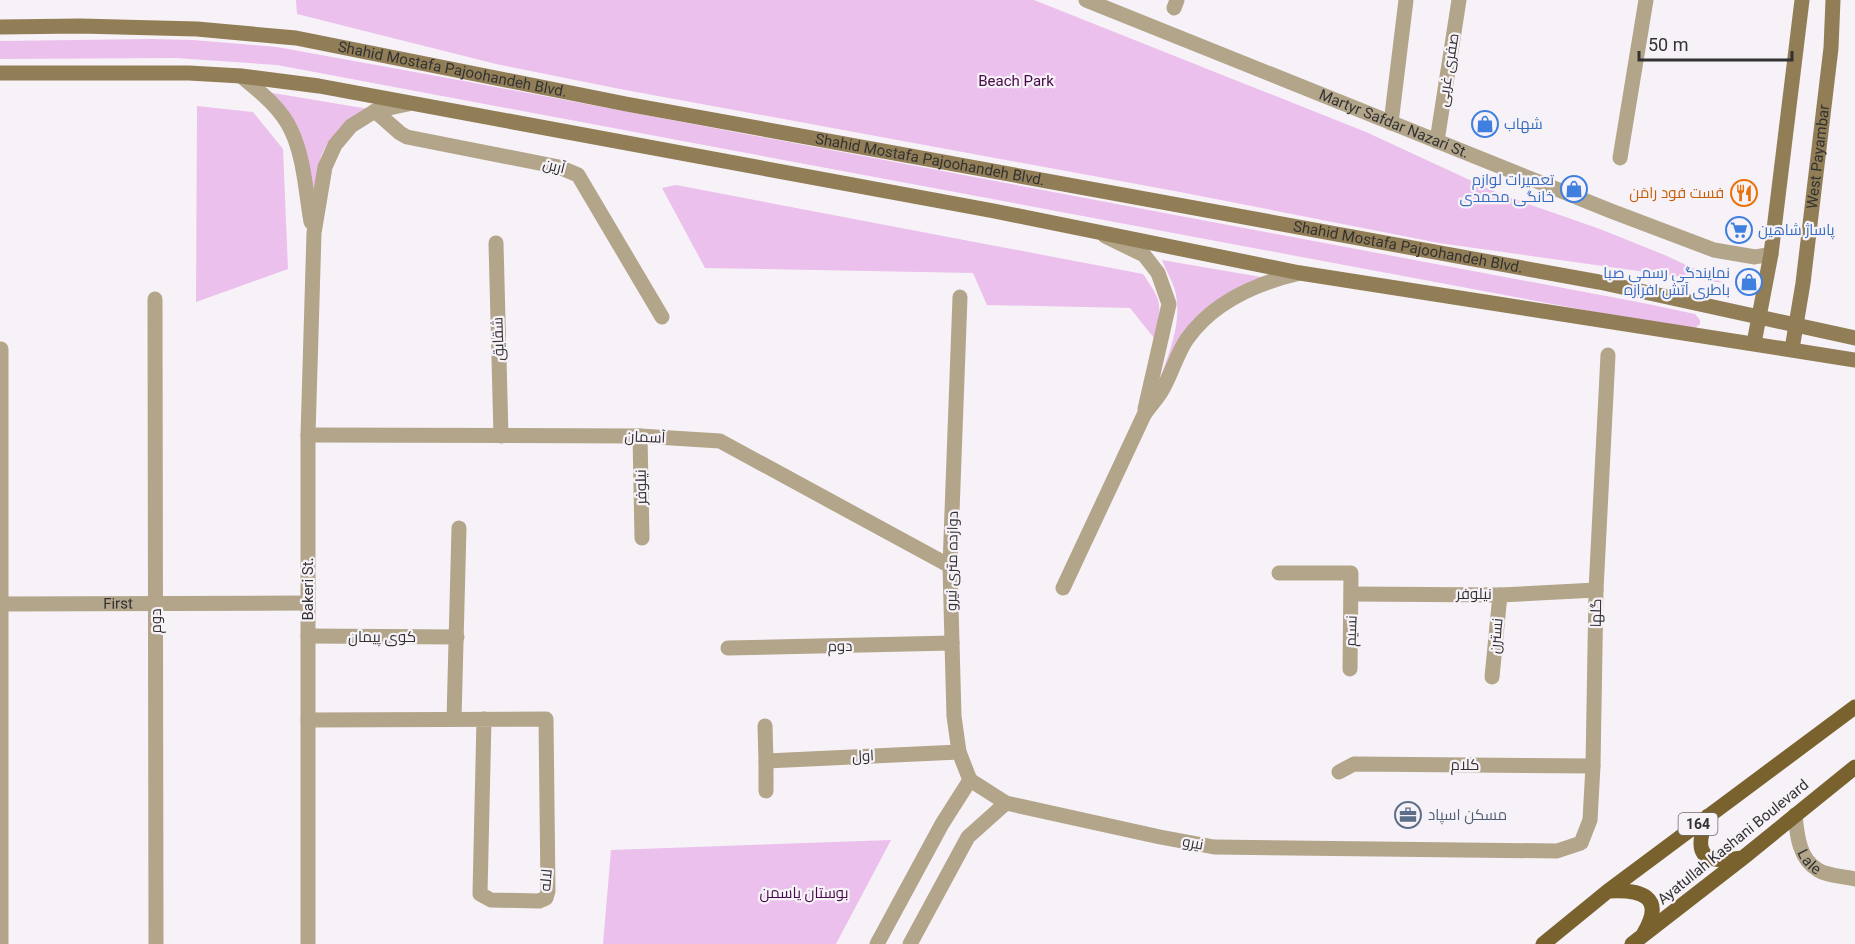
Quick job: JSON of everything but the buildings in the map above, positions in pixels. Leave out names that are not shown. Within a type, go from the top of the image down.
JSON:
[{"type":"main road","points":[[1754,343],[1771,254],[1802,0]]},
{"type":"main road","name":"West Payambar","points":[[1792,349],[1803,283],[1831,48],[1833,0]]},
{"type":"main road","name":"Shahid Mostafa Pajoohandeh Blvd.","points":[[0,27],[197,29],[296,38],[626,104],[1577,278],[1855,338]]},
{"type":"main road","points":[[0,73],[189,73],[241,76],[319,86],[983,209],[1300,273],[1855,360]]},
{"type":"main road","name":"164","points":[[1543,944],[1608,891],[1855,706]]},
{"type":"main road","name":"Ayatullah Kashani Boulevard","points":[[1636,941],[1744,858],[1855,767]]},
{"type":"main road","points":[[1708,816],[1701,833],[1700,845],[1704,855],[1714,861],[1744,858]]},
{"type":"main road","points":[[1608,891],[1633,890],[1642,893],[1651,903],[1653,914],[1636,941]]},
{"type":"street","name":"Martyr Safdar Nazari St.","points":[[1086,0],[1611,211],[1724,253],[1755,257],[1771,254]]},
{"type":"street","points":[[1391,123],[1406,0]]},
{"type":"street","name":"صفری غربی","points":[[1437,141],[1459,0]]},
{"type":"street","points":[[1620,158],[1646,0]]},
{"type":"street","name":"Bakeri St.","points":[[241,76],[268,99],[291,130],[298,150],[314,233]]},
{"type":"street","name":"Bakeri St.","points":[[308,944],[308,435],[314,233],[325,167],[335,145],[351,126],[375,111],[408,104]]},
{"type":"street","name":"آرین","points":[[375,111],[400,134],[407,137],[559,167],[578,175],[662,317]]},
{"type":"street","points":[[1099,233],[1144,255],[1158,273],[1169,304],[1144,415]]},
{"type":"street","name":"شقایق","points":[[496,243],[501,436]]},
{"type":"street","points":[[1063,588],[1144,415],[1161,392],[1186,340],[1212,312],[1246,291],[1268,281],[1300,273]]},
{"type":"street","name":"دوازده متری نیرو","points":[[960,297],[950,566],[954,716],[959,752],[970,780]]},
{"type":"street","name":"دوم","points":[[155,299],[156,944]]},
{"type":"street","points":[[1,349],[1,944]]},
{"type":"street","name":"گلها","points":[[1557,851],[1581,843],[1590,820],[1596,590],[1608,355]]},
{"type":"street","name":"آسمان","points":[[308,435],[640,436],[707,439],[730,445],[950,566]]},
{"type":"street","name":"نیلوفر","points":[[640,436],[642,538]]},
{"type":"street","points":[[454,719],[459,528]]},
{"type":"street","points":[[1279,573],[1351,573],[1352,594]]},
{"type":"street","name":"نیلوفر","points":[[1352,594],[1500,595],[1596,590]]},
{"type":"street","name":"نسیم","points":[[1350,669],[1352,594]]},
{"type":"street","name":"نسترن","points":[[1492,677],[1500,595]]},
{"type":"street","name":"First","points":[[1,604],[308,603]]},
{"type":"street","name":"کوی پیمان","points":[[308,636],[457,637]]},
{"type":"street","name":"دوم","points":[[728,648],[952,643]]},
{"type":"street","name":"لاله","points":[[308,720],[454,719],[484,719],[546,719],[548,891],[546,898],[539,901],[491,900],[480,894],[484,719]]},
{"type":"street","points":[[765,726],[766,791]]},
{"type":"street","name":"اول","points":[[766,761],[959,752]]},
{"type":"street","name":"کلام","points":[[1339,772],[1354,764],[1593,766]]},
{"type":"street","points":[[877,944],[942,824],[970,780],[1006,803],[968,837],[910,944]]},
{"type":"street","name":"نیرو","points":[[1006,803],[1214,847],[1557,851]]},
{"type":"street","name":"Lale","points":[[1795,815],[1798,841],[1806,859],[1819,871],[1855,879]]},
{"type":"green space","name":"Beach Park","points":[[296,0],[1034,0],[1366,132],[1500,194],[1600,229],[1667,256],[1724,283],[1439,243],[1180,192],[620,89],[496,64],[297,14]]},
{"type":"green space","points":[[152,39],[277,47],[464,81],[1643,303],[1695,314],[1700,324],[1695,328],[1595,312],[277,65],[176,58],[0,59],[0,41]]},
{"type":"green space","points":[[267,92],[369,109],[330,140],[324,150],[317,173],[313,209],[308,159],[300,131],[282,105]]},
{"type":"green space","points":[[197,106],[253,112],[283,149],[288,269],[196,302]]},
{"type":"green space","points":[[676,185],[1143,274],[1159,304],[1154,338],[1130,308],[987,305],[973,273],[705,268],[662,188]]},
{"type":"green space","points":[[1162,260],[1261,277],[1234,292],[1157,387],[1177,319],[1175,291]]},
{"type":"green space","name":"بوستان یاسمن","points":[[891,840],[836,944],[603,944],[611,850]]},
{"type":"place","name":"شهاب","points":[[1485,124]]},
{"type":"place","name":"تعمیرات لوازم خانگی محمدی","points":[[1574,189]]},
{"type":"place","name":"فست فود رامَن","points":[[1744,193]]},
{"type":"place","name":"پاساژ شاهین","points":[[1739,230]]},
{"type":"place","name":"نمايندگی رسمی صبا باطری آتش افرازه","points":[[1749,282]]},
{"type":"place","name":"مسکن اسپاد","points":[[1408,815]]}]
